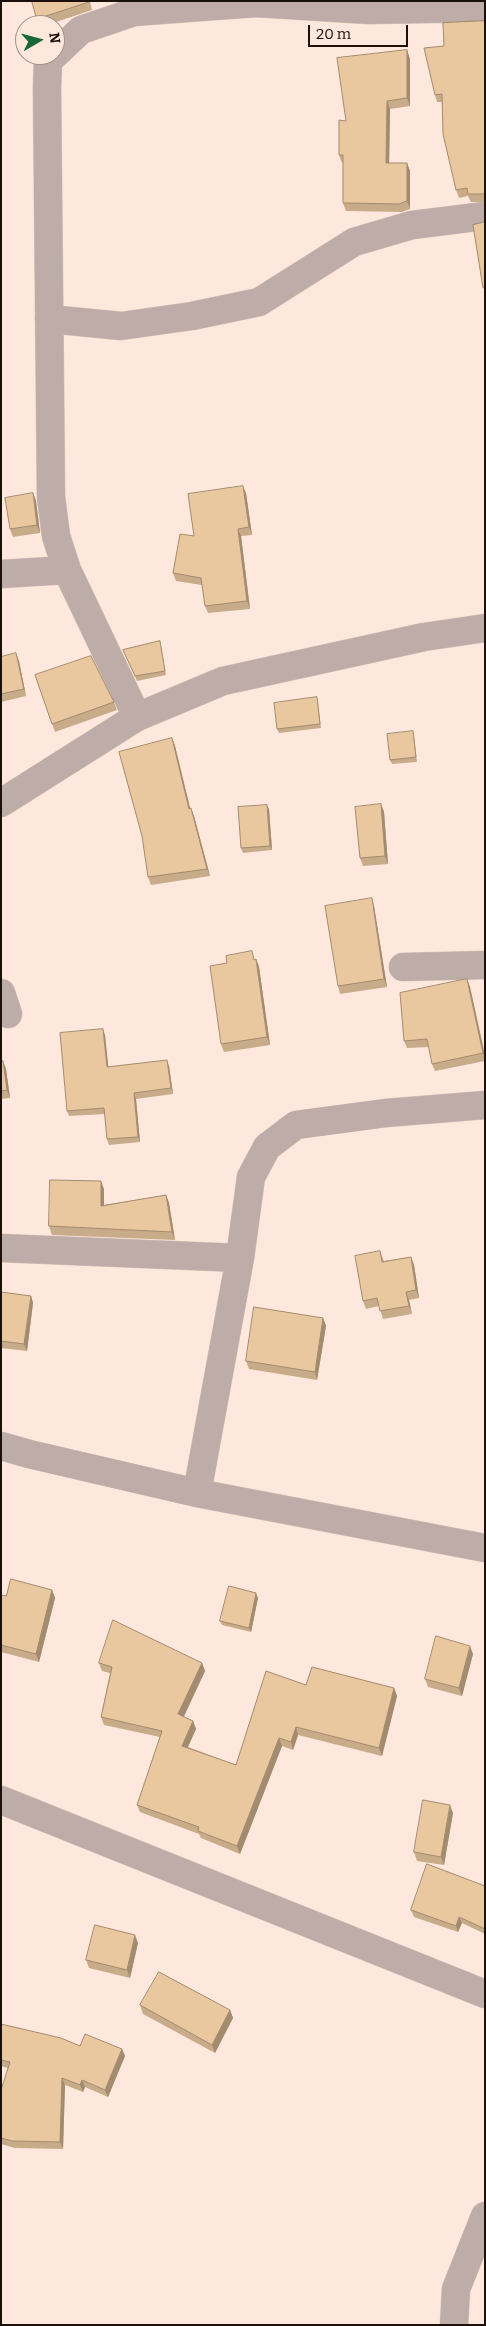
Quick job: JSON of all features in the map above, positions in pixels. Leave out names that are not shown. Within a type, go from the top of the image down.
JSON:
[{"type":"street","points":[[137,717],[67,570],[56,536],[51,497],[46,88],[48,61],[81,30],[134,12],[256,3],[368,10],[485,8]]},
{"type":"street","points":[[49,319],[121,326],[192,316],[259,302],[354,242],[412,225],[485,216]]},
{"type":"street","points":[[1,574],[67,570]]},
{"type":"street","points":[[1,803],[137,717],[223,681],[424,637],[485,628]]},
{"type":"street","points":[[403,967],[485,965]]},
{"type":"street","points":[[197,1493],[240,1258],[251,1177],[267,1147],[296,1125],[386,1113],[485,1105]]},
{"type":"street","points":[[1,1248],[240,1258]]},
{"type":"street","points":[[1,1446],[197,1493],[485,1548]]},
{"type":"street","points":[[1,1800],[485,1994]]},
{"type":"street","points":[[454,2325],[456,2289],[479,2226],[485,2216]]},
{"type":"building","points":[[32,1],[89,1],[49,15],[36,15]]},
{"type":"building","points":[[485,21],[485,194],[468,194],[467,188],[456,190],[443,134],[442,94],[435,95],[424,48],[444,46],[443,23]]},
{"type":"building","points":[[407,50],[407,98],[387,101],[386,163],[407,163],[407,201],[399,204],[343,203],[343,155],[339,155],[339,120],[346,121],[337,58]]},
{"type":"building","points":[[485,222],[485,288],[483,288],[473,225]]},
{"type":"building","points":[[243,486],[249,527],[238,529],[247,601],[205,606],[201,578],[173,573],[180,534],[194,536],[188,494]]},
{"type":"building","points":[[33,493],[37,525],[10,529],[5,498]]},
{"type":"building","points":[[160,641],[165,671],[135,676],[123,650]]},
{"type":"building","points":[[16,653],[24,689],[1,694],[1,657]]},
{"type":"building","points":[[91,656],[114,702],[52,724],[35,675]]},
{"type":"building","points":[[317,697],[320,724],[277,729],[274,703]]},
{"type":"building","points":[[413,731],[416,757],[390,760],[387,734]]},
{"type":"building","points":[[172,738],[189,809],[191,808],[207,869],[148,877],[142,836],[119,752]]},
{"type":"building","points":[[381,804],[385,856],[360,858],[355,807]]},
{"type":"building","points":[[267,805],[270,846],[241,848],[238,807]]},
{"type":"building","points":[[372,898],[384,979],[338,986],[325,906]]},
{"type":"building","points":[[252,951],[254,960],[256,959],[267,1037],[221,1044],[210,966],[227,963],[226,956]]},
{"type":"building","points":[[467,979],[483,1053],[432,1064],[427,1039],[404,1041],[400,993]]},
{"type":"building","points":[[103,1029],[107,1067],[167,1060],[171,1088],[134,1093],[138,1137],[107,1139],[104,1108],[67,1111],[60,1033]]},
{"type":"building","points":[[3,1061],[7,1090],[1,1091],[1,1062]]},
{"type":"building","points":[[50,1180],[101,1181],[101,1206],[166,1195],[172,1232],[49,1226]]},
{"type":"building","points":[[380,1251],[382,1262],[411,1257],[416,1290],[406,1292],[409,1306],[380,1311],[377,1298],[363,1301],[355,1256]]},
{"type":"building","points":[[1,1292],[31,1296],[24,1344],[1,1341]]},
{"type":"building","points":[[254,1307],[323,1318],[315,1372],[246,1361]]},
{"type":"building","points":[[11,1579],[52,1590],[36,1654],[1,1645],[1,1595],[6,1596]]},
{"type":"building","points":[[229,1586],[256,1593],[249,1628],[220,1621]]},
{"type":"building","points":[[113,1620],[202,1663],[178,1714],[193,1721],[182,1746],[236,1765],[266,1671],[306,1685],[312,1667],[394,1688],[379,1748],[296,1727],[291,1742],[279,1738],[237,1846],[198,1831],[199,1827],[137,1805],[162,1731],[101,1717],[112,1667],[99,1663]]},
{"type":"building","points":[[436,1636],[470,1646],[459,1688],[425,1679]]},
{"type":"building","points":[[423,1800],[450,1805],[441,1857],[414,1852]]},
{"type":"building","points":[[427,1864],[485,1886],[485,1929],[459,1917],[456,1926],[411,1910]]},
{"type":"building","points":[[95,1925],[135,1935],[127,1970],[86,1960]]},
{"type":"building","points":[[159,1972],[230,2010],[212,2045],[140,2005]]},
{"type":"building","points":[[1,2024],[61,2038],[80,2046],[85,2034],[122,2049],[105,2090],[82,2080],[80,2085],[62,2078],[60,2142],[12,2141],[1,2138],[1,2090],[10,2062],[1,2060]]}]
